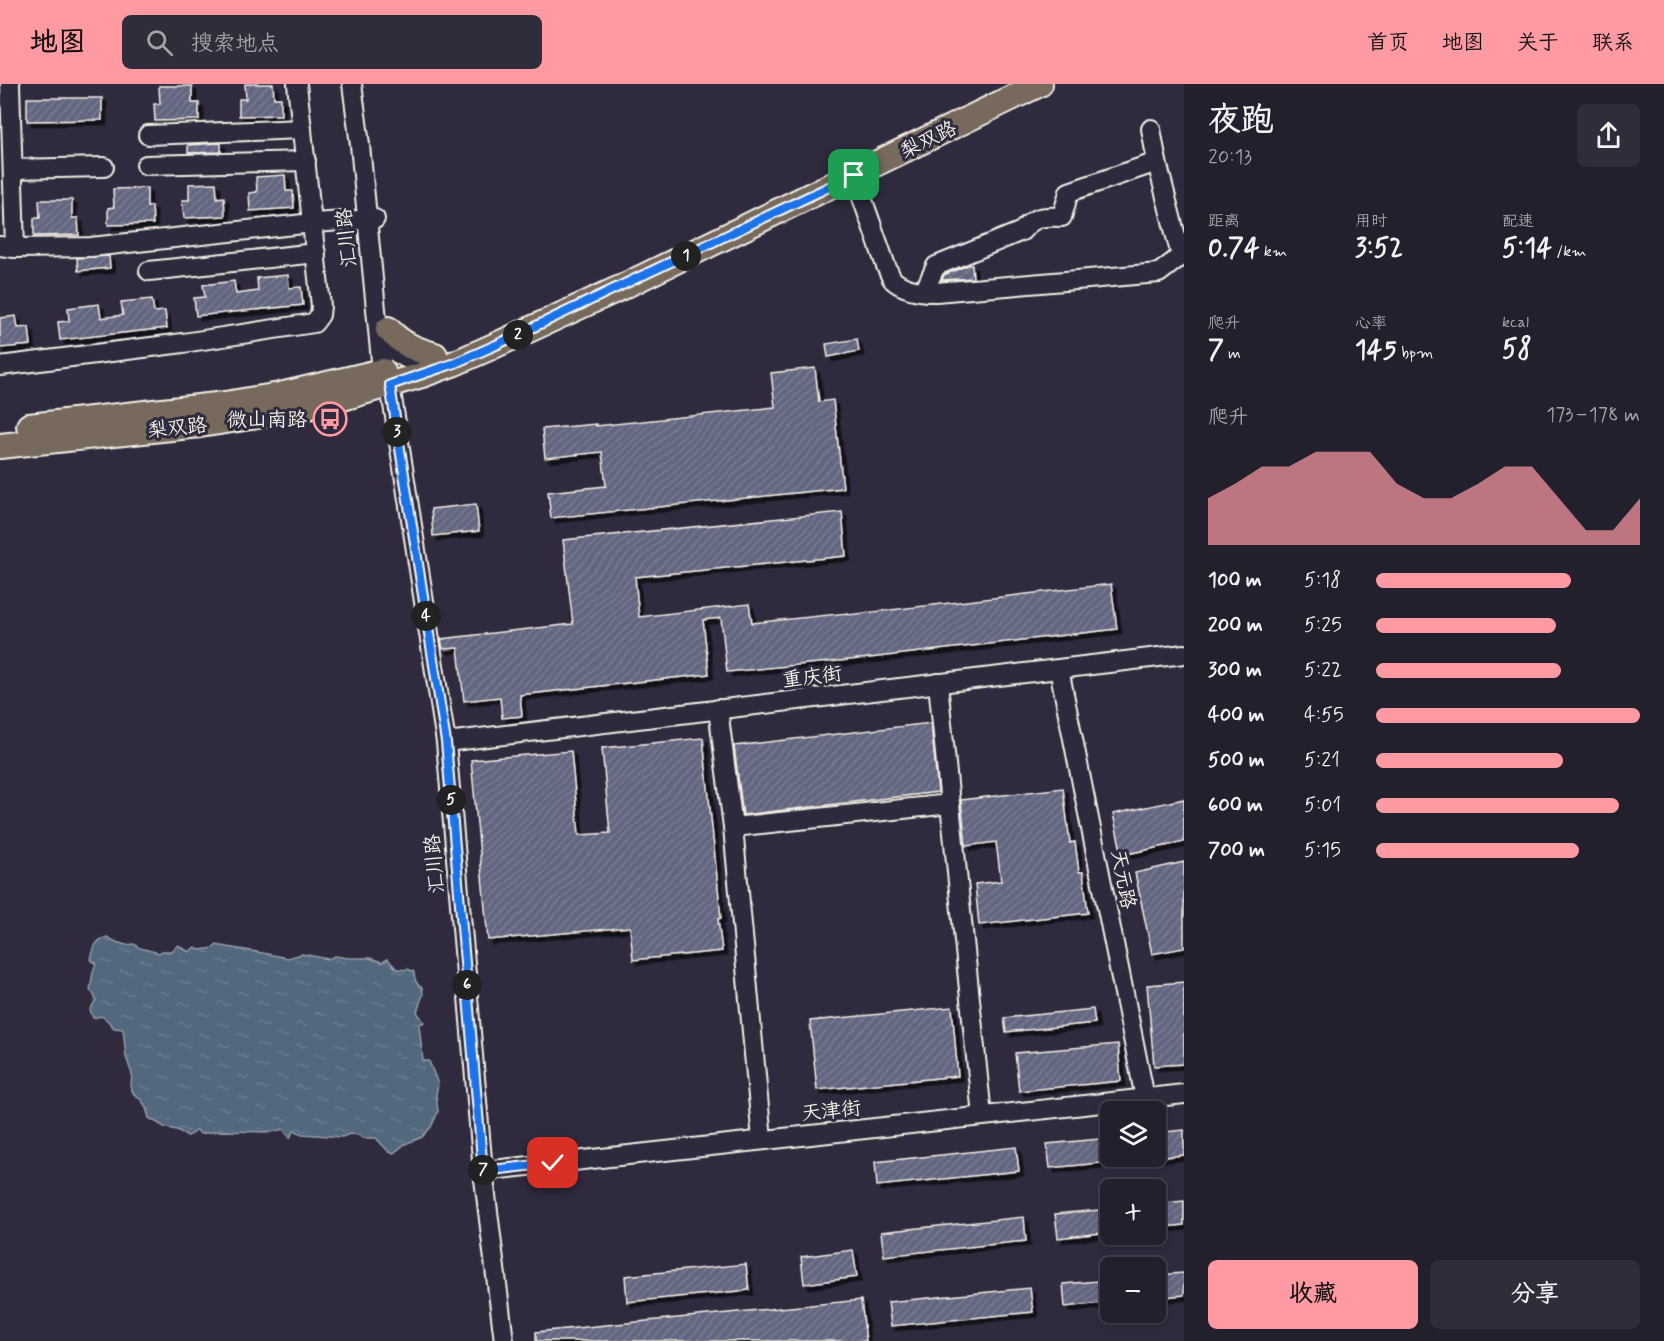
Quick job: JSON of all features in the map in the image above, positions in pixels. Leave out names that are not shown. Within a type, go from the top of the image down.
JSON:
[{"type":"main road","name":"梨双路","points":[[0,430],[225,404],[279,395],[402,358],[540,309],[1005,84]]},
{"type":"main road","name":"梨双路","points":[[0,446],[237,420],[322,404],[402,358],[496,345],[620,288],[1040,84]]},
{"type":"street","points":[[10,84],[6,138],[13,170],[8,247],[91,247],[371,219]]},
{"type":"street","points":[[0,366],[183,343],[314,323],[320,315],[321,306],[297,84]]},
{"type":"street","name":"汇川路","points":[[352,84],[371,219],[402,358],[446,742],[483,1171],[504,1341]]},
{"type":"street","name":"汇川路","points":[[362,84],[371,219]]},
{"type":"street","points":[[148,135],[302,129]]},
{"type":"street","points":[[854,175],[893,280],[921,292],[1159,273],[1183,256],[1157,162],[1151,129]]},
{"type":"street","points":[[146,165],[306,161]]},
{"type":"street","points":[[927,292],[928,283],[936,267],[1022,231],[1030,221],[1045,216],[1062,217],[1070,192],[1157,162]]},
{"type":"street","points":[[13,170],[104,167]]},
{"type":"street","points":[[148,271],[316,253]]},
{"type":"street","name":"重庆街","points":[[446,742],[1184,654]]},
{"type":"street","name":"天元路","points":[[1059,669],[1145,1098]]},
{"type":"street","points":[[939,683],[982,1116]]},
{"type":"street","points":[[718,709],[733,827],[762,1140]]},
{"type":"street","points":[[733,827],[950,804]]},
{"type":"street","name":"天津街","points":[[483,1171],[1184,1094]]},
{"type":"water","points":[[107,937],[116,942],[126,945],[134,944],[159,953],[172,951],[178,945],[189,952],[195,947],[200,950],[214,948],[216,945],[287,958],[302,954],[328,959],[335,956],[370,958],[382,962],[388,959],[401,970],[408,969],[414,972],[423,994],[417,1012],[424,1022],[419,1025],[423,1061],[429,1061],[438,1084],[436,1095],[438,1112],[431,1127],[422,1137],[405,1144],[394,1153],[389,1152],[376,1138],[363,1138],[350,1134],[342,1137],[302,1134],[294,1130],[290,1138],[283,1129],[272,1132],[218,1131],[200,1134],[197,1130],[188,1136],[177,1130],[166,1128],[149,1118],[144,1104],[133,1093],[132,1074],[126,1057],[123,1029],[114,1028],[101,1016],[93,1018],[90,1010],[96,1000],[90,990],[96,963],[91,960],[97,943]]},
{"type":"building","points":[[245,84],[273,84],[274,98],[281,98],[281,115],[239,116],[239,99],[246,99]]},
{"type":"building","points":[[159,86],[192,86],[192,103],[199,103],[199,120],[155,121],[154,104],[160,104]]},
{"type":"building","points":[[27,98],[102,98],[102,120],[27,121]]},
{"type":"building","points":[[221,143],[221,152],[188,153],[188,145]]},
{"type":"building","points":[[285,175],[286,191],[293,191],[294,208],[250,211],[249,193],[257,192],[256,177]]},
{"type":"building","points":[[216,183],[217,198],[224,197],[225,216],[184,218],[182,200],[189,200],[189,184]]},
{"type":"building","points":[[147,188],[147,207],[152,206],[153,224],[108,225],[108,208],[114,207],[113,189]]},
{"type":"building","points":[[39,200],[72,200],[72,218],[78,218],[79,235],[34,236],[34,218],[40,218]]},
{"type":"building","points":[[109,256],[110,268],[78,271],[77,258]]},
{"type":"building","points":[[972,265],[973,278],[942,280],[944,275]]},
{"type":"building","points":[[288,275],[289,288],[301,287],[303,305],[196,316],[194,298],[205,297],[203,285],[234,281],[236,294],[258,291],[257,278]]},
{"type":"building","points":[[152,299],[154,312],[165,311],[167,328],[60,340],[58,322],[69,321],[68,308],[99,304],[101,318],[123,315],[121,302]]},
{"type":"building","points":[[16,316],[18,328],[29,327],[31,345],[0,348],[0,318]]},
{"type":"building","points":[[857,339],[859,351],[828,357],[826,344]]},
{"type":"building","points":[[815,368],[819,402],[833,400],[843,488],[551,518],[548,492],[606,486],[602,452],[545,458],[542,429],[596,424],[596,426],[775,407],[771,373]]},
{"type":"building","points":[[476,504],[479,531],[433,536],[431,509]]},
{"type":"building","points":[[842,512],[846,556],[635,577],[639,617],[749,604],[752,623],[848,613],[848,615],[1111,584],[1117,629],[727,672],[721,618],[703,620],[709,674],[520,695],[522,716],[502,718],[500,697],[464,701],[458,648],[443,649],[441,639],[573,624],[563,540]]},
{"type":"building","points":[[931,723],[938,792],[743,815],[734,746]]},
{"type":"building","points":[[703,738],[721,918],[718,919],[722,951],[633,960],[630,927],[488,940],[471,760],[571,751],[579,835],[610,833],[602,748]]},
{"type":"building","points":[[1063,788],[1070,843],[1075,842],[1079,872],[1083,872],[1088,913],[979,925],[975,884],[1001,881],[996,842],[966,846],[961,800]]},
{"type":"building","points":[[1184,799],[1184,842],[1122,855],[1113,814]]},
{"type":"building","points":[[1184,862],[1184,948],[1152,954],[1135,873]]},
{"type":"building","points":[[1184,982],[1184,1064],[1154,1066],[1147,985]]},
{"type":"building","points":[[952,1007],[958,1076],[817,1090],[810,1021]]},
{"type":"building","points":[[1093,1009],[1095,1023],[1006,1032],[1004,1018]]},
{"type":"building","points":[[1118,1044],[1121,1081],[1019,1091],[1015,1053]]},
{"type":"building","points":[[1184,1130],[1184,1155],[1166,1157],[1166,1132]]},
{"type":"building","points":[[1100,1139],[1100,1163],[1050,1168],[1047,1144]]},
{"type":"building","points":[[1016,1147],[1019,1171],[877,1186],[875,1162]]},
{"type":"building","points":[[1184,1201],[1184,1225],[1166,1227],[1166,1203]]},
{"type":"building","points":[[1100,1210],[1100,1233],[1058,1238],[1055,1214]]},
{"type":"building","points":[[1024,1217],[1026,1241],[884,1256],[881,1232]]},
{"type":"building","points":[[853,1250],[857,1277],[804,1284],[801,1257]]},
{"type":"building","points":[[746,1264],[749,1290],[627,1302],[625,1276]]},
{"type":"building","points":[[1184,1273],[1184,1295],[1166,1297],[1166,1274]]},
{"type":"building","points":[[1100,1281],[1100,1303],[1065,1307],[1063,1284]]},
{"type":"building","points":[[1030,1288],[1033,1312],[891,1326],[888,1302]]},
{"type":"building","points":[[861,1300],[866,1341],[536,1341],[536,1332]]},
{"type":"place","name":"微山南路","points":[[330,419]]},
{"type":"route","points":[[553,1163],[483,1171],[446,742],[390,385],[455,363],[496,345],[854,175]]}]
